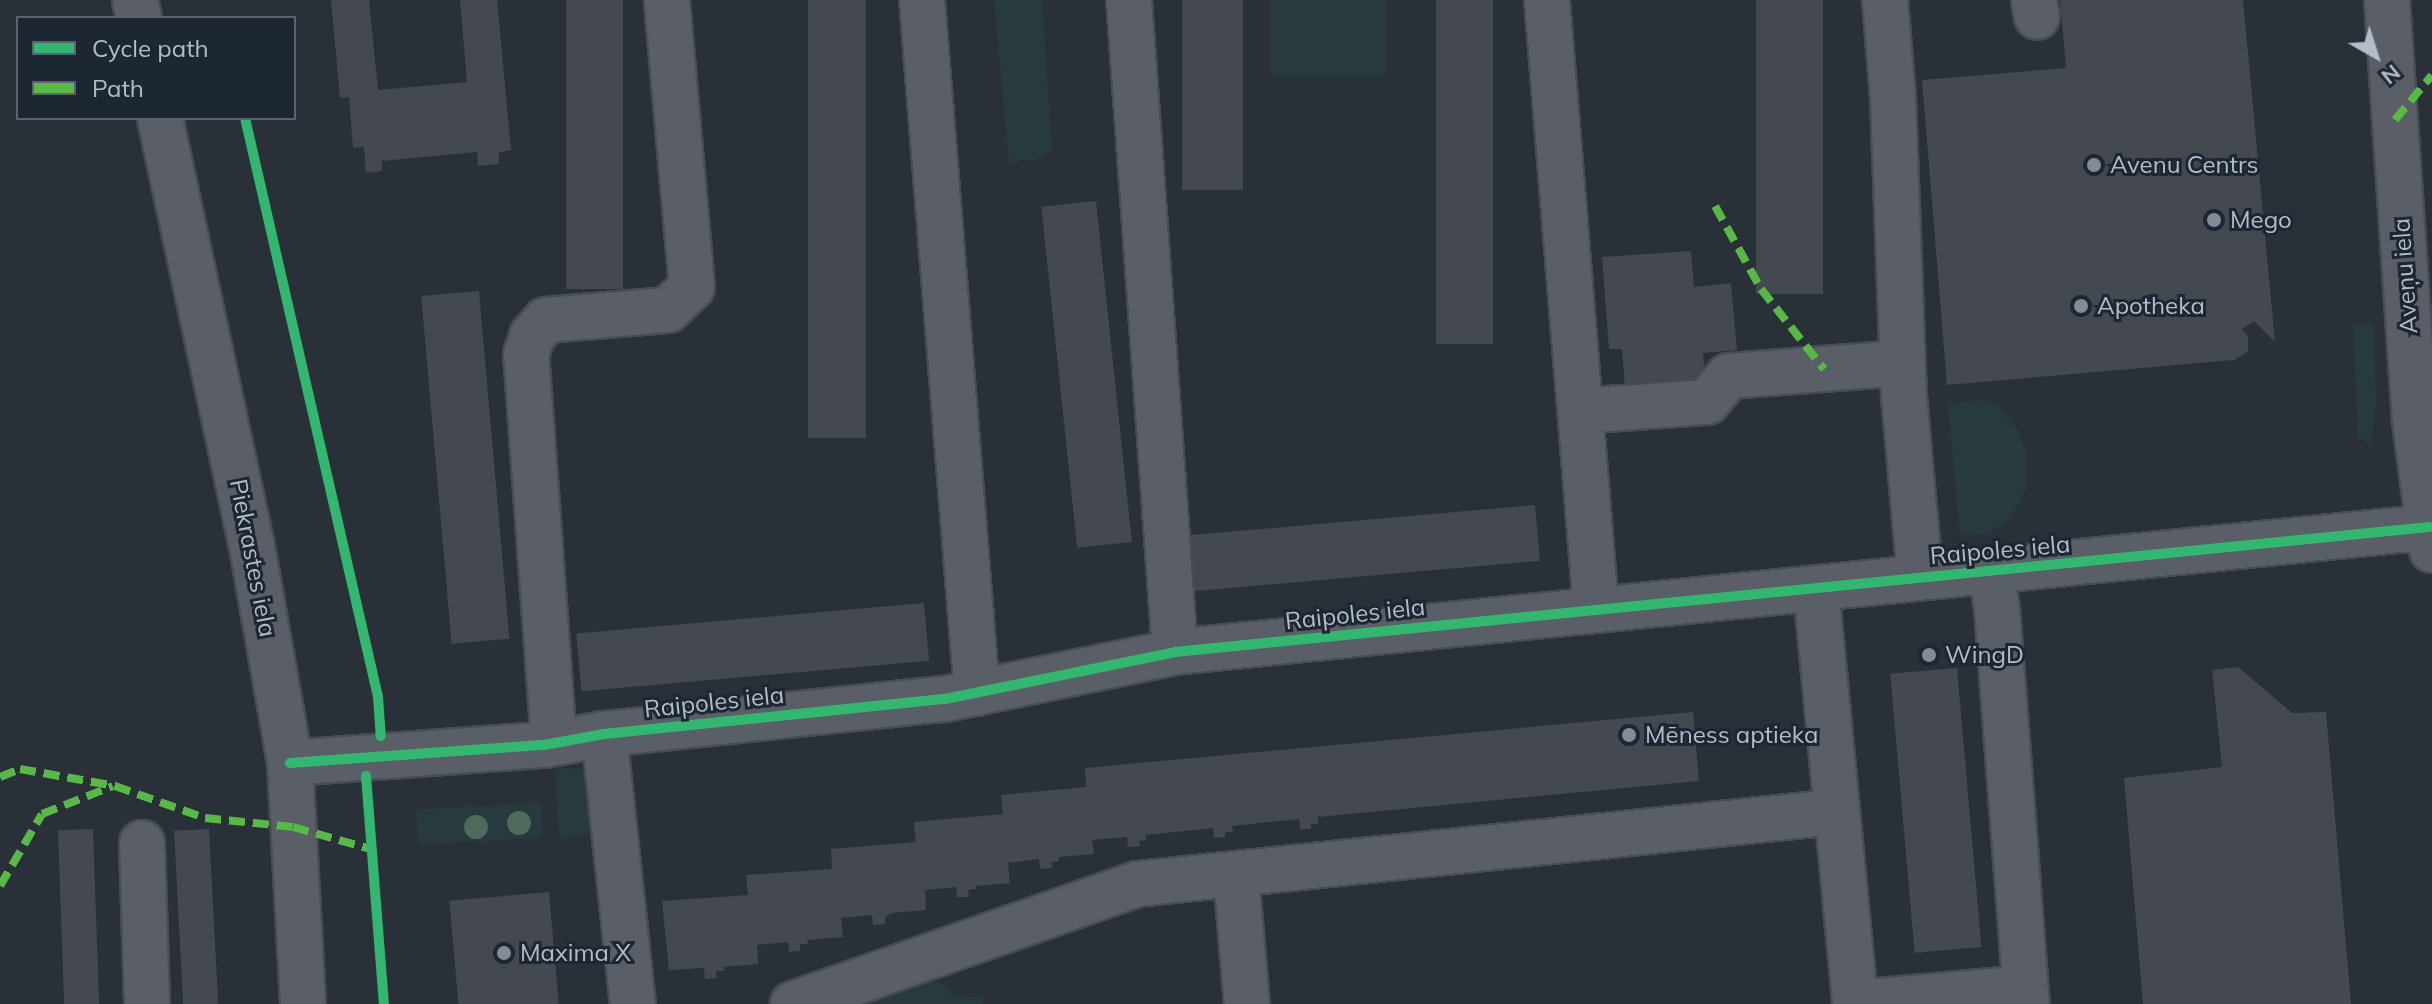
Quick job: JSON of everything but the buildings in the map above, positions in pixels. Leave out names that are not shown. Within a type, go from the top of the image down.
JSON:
[{"type":"street","points":[[554,743],[526,355],[532,336],[546,320],[668,310],[692,287],[667,0]]},
{"type":"street","points":[[922,0],[977,693]]},
{"type":"street","points":[[1129,0],[1175,652]]},
{"type":"street","points":[[1547,0],[1596,608]]},
{"type":"street","points":[[1885,0],[1893,98],[1903,363],[1920,577]]},
{"type":"street","name":"Aveņu iela","points":[[2387,0],[2423,415],[2430,539]]},
{"type":"street","name":"Piekrastes iela","points":[[160,120],[251,541],[290,763],[303,1004]]},
{"type":"street","points":[[1580,411],[1707,402],[1729,376],[1903,363]]},
{"type":"street","name":"Raipoles iela","points":[[290,763],[554,743],[604,734],[977,693],[1175,652],[1920,577],[2430,539]]},
{"type":"street","points":[[1816,588],[1855,1004],[2026,996],[1999,624],[1991,571]]},
{"type":"street","points":[[604,734],[633,1004]]},
{"type":"street","points":[[793,1004],[1137,884],[1835,812]]},
{"type":"street","points":[[142,843],[147,1004]]},
{"type":"street","points":[[1236,874],[1247,1004]]},
{"type":"green space","points":[[994,0],[1042,0],[1052,149],[1038,159],[1009,162]]},
{"type":"green space","points":[[1271,0],[1385,0],[1385,77],[1271,77]]},
{"type":"green space","points":[[2353,324],[2374,324],[2376,404],[2371,444],[2358,438]]},
{"type":"green space","points":[[1984,400],[1999,407],[2017,429],[2026,451],[2026,487],[2020,503],[2003,523],[1988,534],[1960,535],[1948,404]]},
{"type":"green space","points":[[580,768],[588,776],[590,834],[559,837],[555,769]]},
{"type":"green space","points":[[541,803],[543,838],[418,844],[416,810]]},
{"type":"green space","points":[[934,978],[955,996],[982,997],[982,1004],[865,1004]]},
{"type":"marked path","points":[[2395,120],[2432,75]]},
{"type":"marked path","points":[[1715,206],[1761,289],[1824,369]]},
{"type":"marked path","points":[[0,777],[20,769],[115,786],[205,818],[293,827],[371,849]]},
{"type":"marked path","points":[[0,886],[42,814],[113,786]]},
{"type":"cycle path","points":[[245,120],[378,697],[381,736]]},
{"type":"cycle path","points":[[290,763],[544,745],[604,734],[945,699],[1175,652],[2429,527]]},
{"type":"cycle path","points":[[366,776],[384,1004]]},
{"type":"place","name":"Avenu Centrs","points":[[2094,165]]},
{"type":"place","name":"Mego","points":[[2214,220]]},
{"type":"place","name":"Apotheka","points":[[2081,306]]},
{"type":"place","name":"WingD","points":[[1929,655]]},
{"type":"place","name":"Mēness aptieka","points":[[1629,735]]},
{"type":"place","name":"Maxima X","points":[[504,953]]}]
